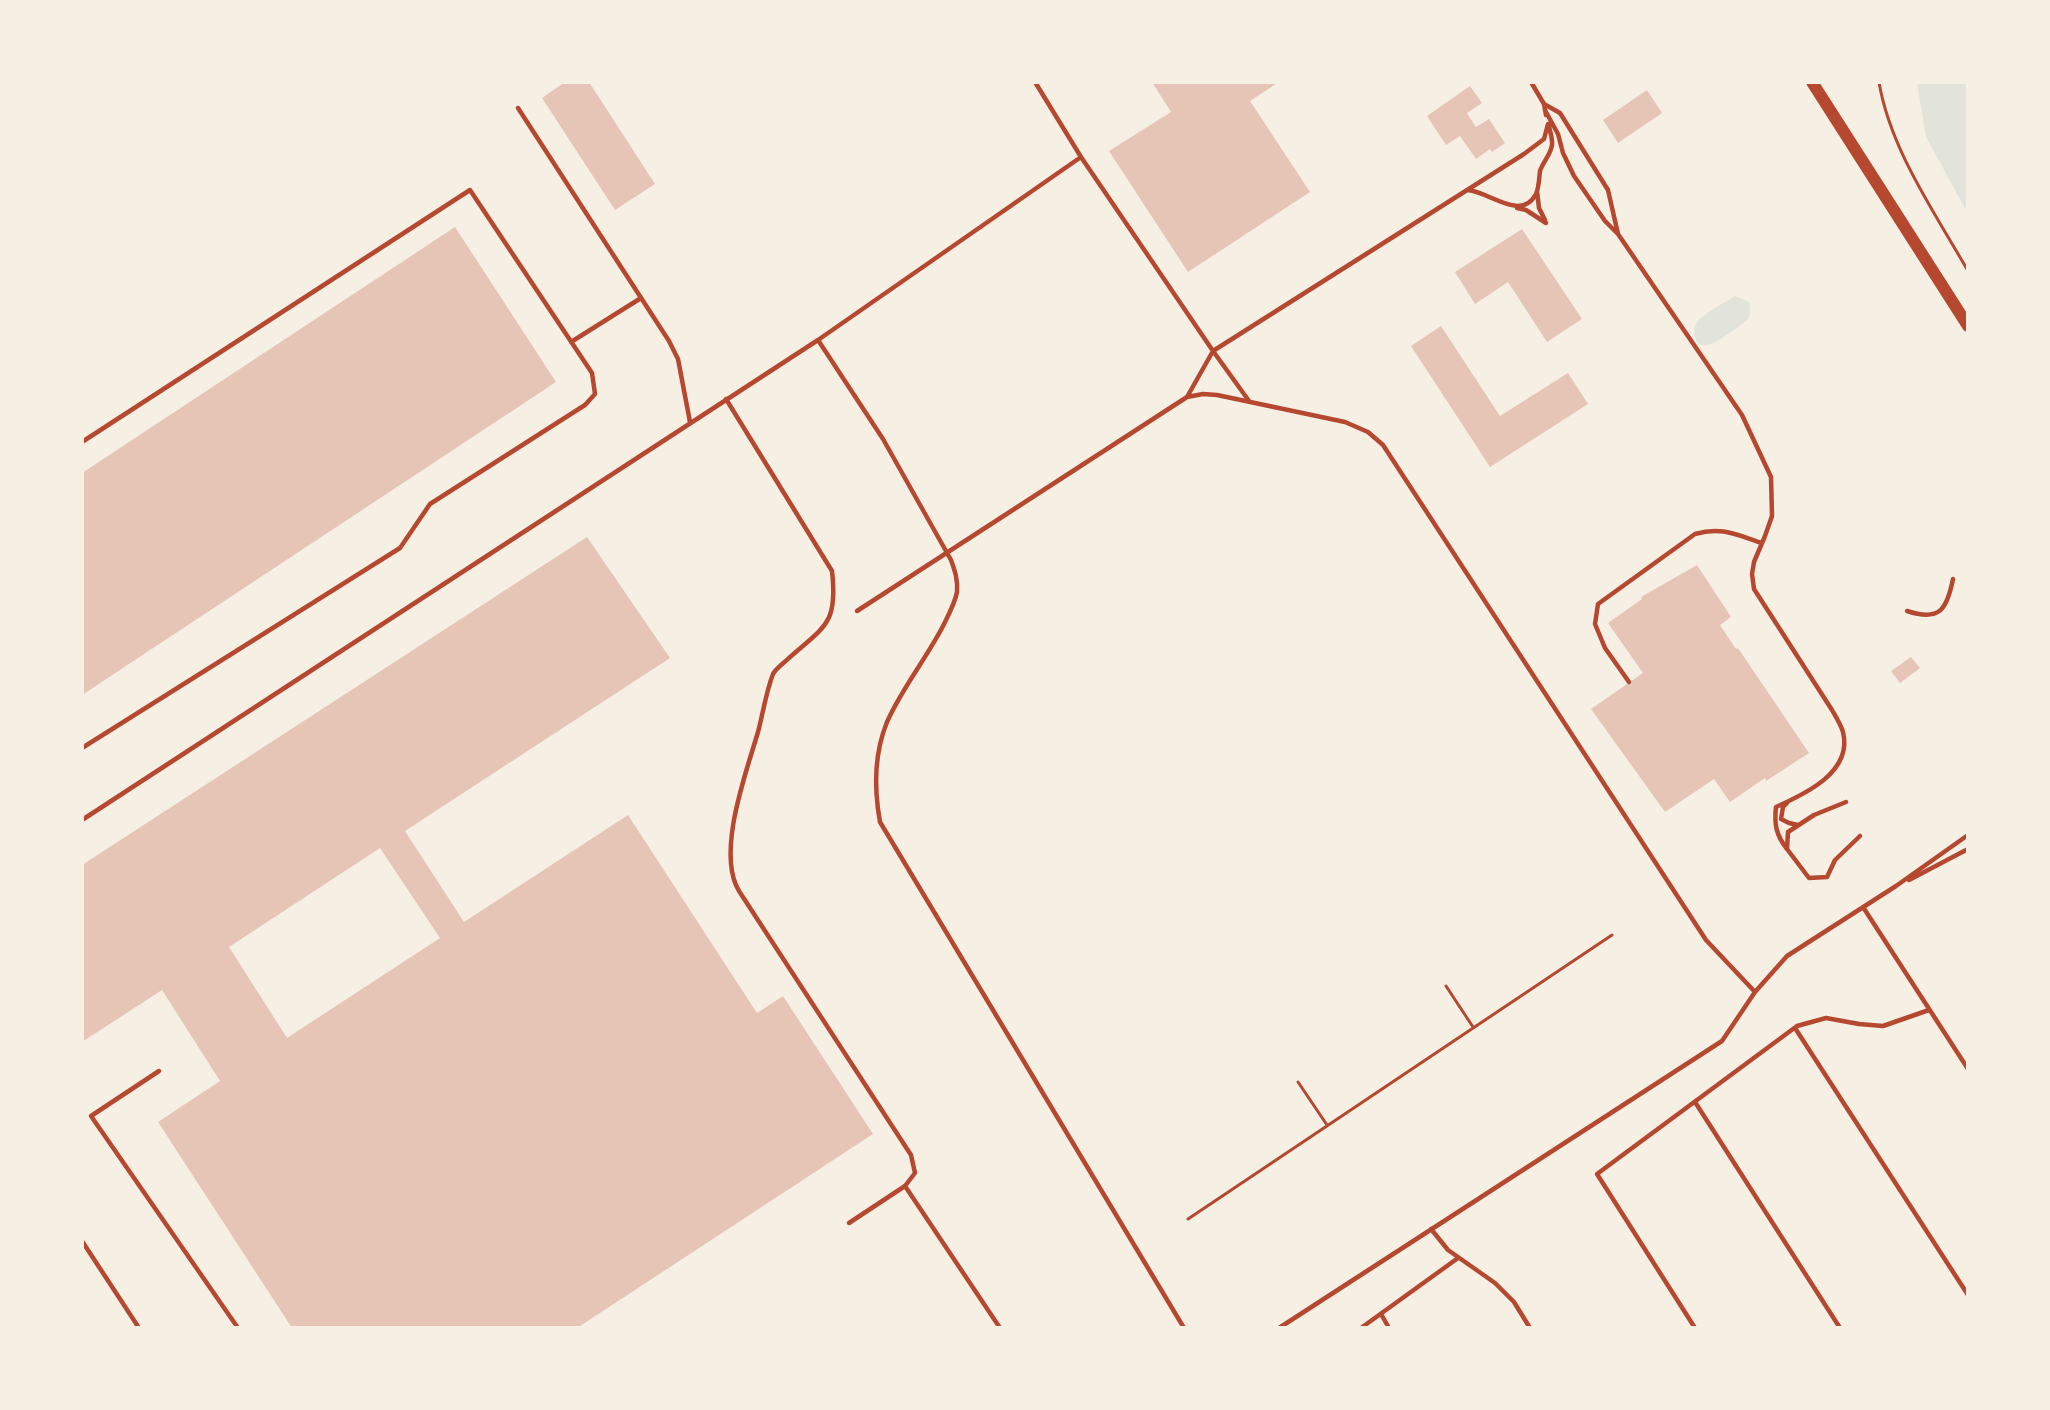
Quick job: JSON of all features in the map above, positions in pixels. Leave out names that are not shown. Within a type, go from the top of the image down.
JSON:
[{"type":"main road","points":[[1812,82],[1968,326]]},
{"type":"lane","points":[[1035,82],[1081,157],[1249,402]]},
{"type":"lane","points":[[1513,206],[1520,207],[1531,201],[1537,189],[1541,167],[1552,145],[1544,104],[1532,82]]},
{"type":"lane","points":[[1544,104],[1560,113],[1608,190],[1616,217],[1618,234]]},
{"type":"lane","points":[[518,108],[669,341],[678,360],[690,422]]},
{"type":"lane","points":[[1546,112],[1558,134],[1563,153],[1574,176],[1605,221],[1618,234],[1742,415],[1771,477],[1772,516],[1753,568],[1754,589],[1832,710],[1843,731],[1844,744],[1842,755],[1832,773],[1816,787],[1776,807],[1774,823],[1779,839],[1809,878],[1819,879],[1827,877],[1835,860],[1860,836]]},
{"type":"lane","points":[[1187,397],[1213,351],[1468,190],[1544,139],[1548,124]]},
{"type":"lane","points":[[82,820],[818,340],[1081,157]]},
{"type":"lane","points":[[1468,190],[1480,191],[1526,210],[1546,223],[1539,208],[1537,189]]},
{"type":"lane","points":[[82,442],[470,190],[592,373],[595,394],[585,405],[430,504],[400,548],[82,748]]},
{"type":"lane","points":[[572,342],[641,298]]},
{"type":"lane","points":[[818,340],[883,439],[947,554],[956,575],[957,593],[949,615],[887,723],[879,749],[875,776],[880,822],[1184,1328]]},
{"type":"lane","points":[[857,611],[1187,397],[1203,394],[1217,395],[1345,422],[1368,432],[1383,445],[1707,940],[1755,992]]},
{"type":"lane","points":[[726,399],[832,571],[835,594],[833,609],[827,623],[816,636],[774,672],[733,822],[732,874],[739,891],[911,1155],[915,1173],[905,1186],[849,1223]]},
{"type":"lane","points":[[1629,682],[1605,648],[1595,624],[1598,604],[1695,534],[1711,530],[1728,532],[1762,543]]},
{"type":"lane","points":[[1907,611],[1925,617],[1939,612],[1949,601],[1953,579]]},
{"type":"lane","points":[[1789,801],[1783,807],[1782,819],[1789,824],[1798,825]]},
{"type":"lane","points":[[1787,849],[1788,831],[1814,815],[1846,802]]},
{"type":"lane","points":[[1279,1328],[1722,1041],[1755,992],[1787,956],[1896,886],[1968,835]]},
{"type":"lane","points":[[1896,886],[1968,849]]},
{"type":"lane","points":[[1863,907],[1968,1069]]},
{"type":"lane","points":[[1695,1328],[1597,1174],[1795,1028],[1826,1018],[1883,1026],[1929,1010]]},
{"type":"lane","points":[[1795,1028],[1968,1295]]},
{"type":"lane","points":[[159,1071],[91,1116],[238,1328]]},
{"type":"lane","points":[[1695,1102],[1840,1328]]},
{"type":"lane","points":[[905,1186],[1000,1328]]},
{"type":"lane","points":[[1431,1229],[1448,1250],[1495,1283],[1514,1302],[1530,1328]]},
{"type":"lane","points":[[82,1241],[139,1328]]},
{"type":"lane","points":[[1361,1328],[1458,1258]]},
{"type":"lane","points":[[1381,1314],[1389,1328]]},
{"type":"path","points":[[1879,82],[1898,146],[1968,271]]},
{"type":"path","points":[[1188,1219],[1612,935]]},
{"type":"path","points":[[1446,986],[1473,1028]]},
{"type":"path","points":[[1298,1082],[1327,1125]]},
{"type":"shaded area","points":[[1917,83],[1967,83],[1967,212],[1926,137]]},
{"type":"shaded area","points":[[1735,296],[1749,302],[1750,311],[1747,320],[1711,344],[1699,343],[1694,332],[1700,319]]},
{"type":"building","points":[[565,82],[589,82],[655,184],[615,210],[542,98]]},
{"type":"building","points":[[1152,82],[1279,82],[1250,101],[1310,192],[1188,272],[1109,151],[1171,112]]},
{"type":"building","points":[[1470,86],[1482,103],[1467,113],[1476,127],[1489,119],[1505,143],[1492,152],[1490,149],[1476,159],[1460,136],[1446,145],[1427,116]]},
{"type":"building","points":[[1647,90],[1662,113],[1618,143],[1603,120]]},
{"type":"building","points":[[455,227],[556,382],[82,695],[82,473]]},
{"type":"building","points":[[1522,229],[1582,319],[1547,342],[1508,282],[1475,304],[1455,272]]},
{"type":"building","points":[[1441,326],[1500,416],[1568,373],[1588,404],[1490,467],[1411,346]]},
{"type":"building","points":[[587,537],[670,658],[405,831],[464,922],[628,815],[757,1013],[783,996],[873,1134],[577,1328],[292,1328],[158,1122],[220,1081],[162,990],[82,1042],[82,865]],"holes":[[[380,848],[440,938],[287,1038],[229,947]]]},
{"type":"building","points":[[1697,565],[1731,617],[1720,625],[1809,753],[1766,781],[1765,778],[1730,802],[1714,779],[1665,812],[1591,709],[1643,673],[1608,623],[1642,599],[1641,597]]},
{"type":"building","points":[[1911,657],[1920,668],[1900,683],[1891,671]]}]
